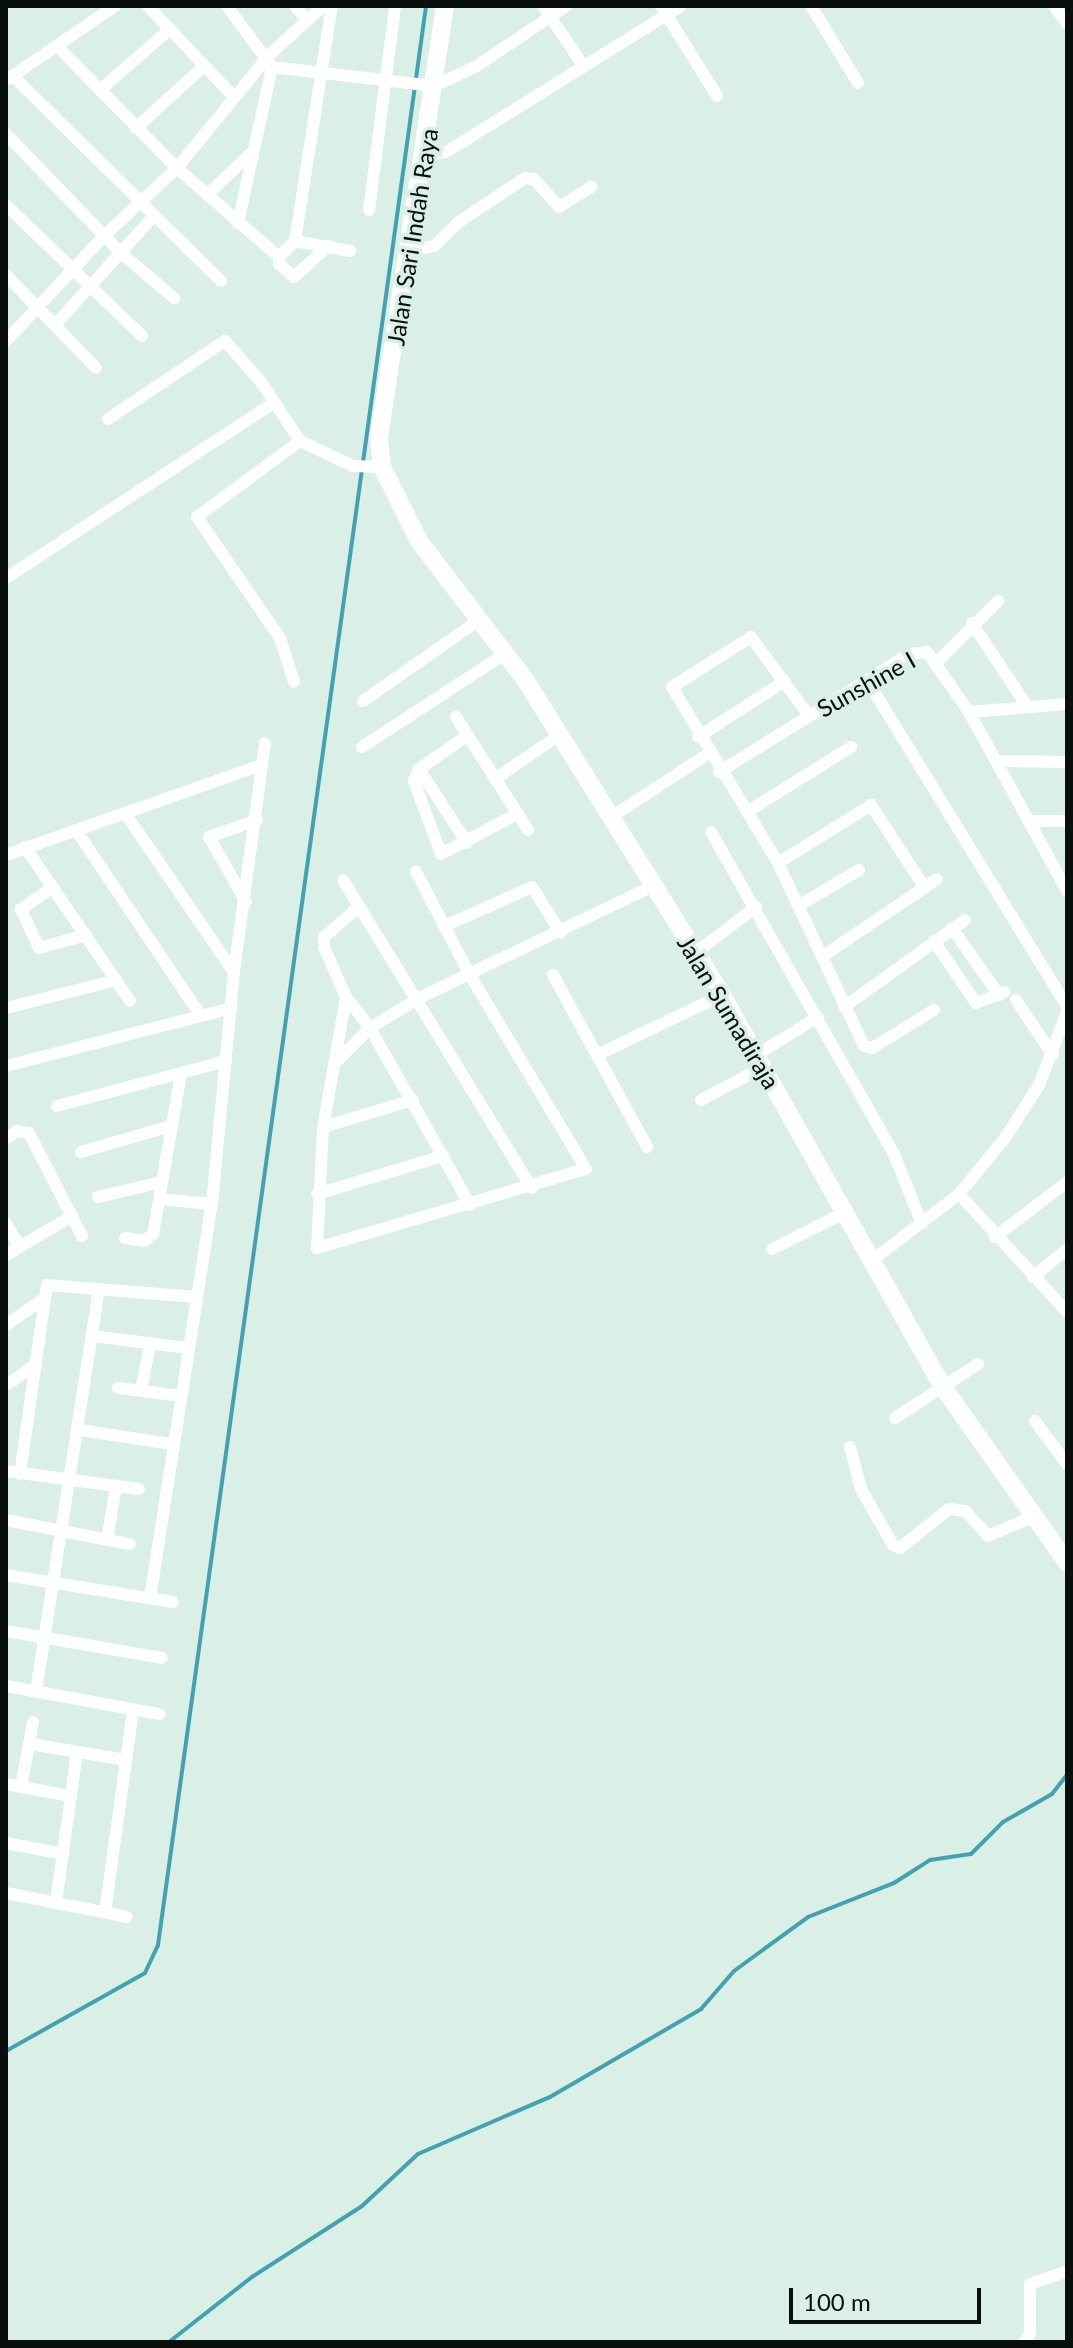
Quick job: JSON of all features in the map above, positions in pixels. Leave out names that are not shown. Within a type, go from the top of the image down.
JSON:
[{"type":"street","points":[[115,6],[9,78],[221,281]]},
{"type":"street","points":[[148,6],[234,97]]},
{"type":"street","points":[[227,6],[270,61],[430,85],[462,74],[566,6]]},
{"type":"street","points":[[295,6],[307,20]]},
{"type":"street","points":[[6,341],[104,236],[177,168],[234,97],[323,6]]},
{"type":"street","points":[[328,246],[294,277],[279,264],[279,257],[295,241],[332,6]]},
{"type":"street","points":[[369,210],[395,6]]},
{"type":"street","name":"Jalan Sari Indah Raya","points":[[376,467],[426,157],[430,85],[445,6]]},
{"type":"street","points":[[543,6],[583,65]]},
{"type":"street","points":[[426,157],[448,151],[664,11],[681,6]]},
{"type":"street","points":[[811,6],[858,83]]},
{"type":"street","points":[[1054,6],[1067,24]]},
{"type":"street","points":[[664,11],[717,96]]},
{"type":"street","points":[[100,90],[170,29]]},
{"type":"street","points":[[57,46],[177,168],[279,257]]},
{"type":"street","points":[[238,223],[270,61]]},
{"type":"street","points":[[136,128],[204,66]]},
{"type":"street","points":[[6,134],[121,253],[174,298]]},
{"type":"street","points":[[207,195],[253,151]]},
{"type":"street","points":[[410,251],[434,246],[488,200],[525,178],[534,179],[559,207],[591,187]]},
{"type":"street","points":[[6,205],[72,273],[142,336]]},
{"type":"street","points":[[55,325],[153,217]]},
{"type":"street","points":[[295,241],[350,251]]},
{"type":"street","points":[[6,275],[96,368]]},
{"type":"street","points":[[108,419],[225,341],[300,441],[353,466],[376,467]]},
{"type":"street","points":[[6,578],[272,404]]},
{"type":"street","points":[[294,682],[280,638],[197,517],[300,441]]},
{"type":"street","name":"Jalan Sumadiraja","points":[[376,467],[419,541],[506,653],[655,885],[761,1060],[870,1262],[943,1387],[1067,1563]]},
{"type":"street","points":[[938,661],[972,623],[998,601]]},
{"type":"street","points":[[363,701],[479,620]]},
{"type":"street","points":[[972,623],[1026,705]]},
{"type":"street","points":[[809,716],[751,637],[674,684],[673,695],[778,863],[826,954],[844,1007],[867,1049],[934,1010]]},
{"type":"street","name":"Sunshine I","points":[[719,772],[909,654],[927,652],[938,661],[969,712],[1067,891]]},
{"type":"street","points":[[362,747],[506,653]]},
{"type":"street","points":[[867,680],[1067,1010],[1053,1055],[1005,1138],[959,1194],[870,1262]]},
{"type":"street","points":[[698,737],[785,681]]},
{"type":"street","points":[[969,712],[1067,704]]},
{"type":"street","points":[[456,717],[528,830]]},
{"type":"street","points":[[468,735],[419,769],[415,787],[441,854],[517,814]]},
{"type":"street","points":[[495,779],[559,735]]},
{"type":"street","points":[[150,1598],[212,1204],[234,972],[246,902],[265,743]]},
{"type":"street","points":[[747,812],[851,747]]},
{"type":"street","points":[[611,817],[708,754]]},
{"type":"street","points":[[997,761],[1067,762]]},
{"type":"street","points":[[6,855],[261,765]]},
{"type":"street","points":[[419,769],[467,843]]},
{"type":"street","points":[[778,863],[871,805],[925,888]]},
{"type":"street","points":[[125,813],[234,972]]},
{"type":"street","points":[[246,902],[209,837],[257,820]]},
{"type":"street","points":[[1028,821],[1067,821]]},
{"type":"street","points":[[76,830],[199,1013]]},
{"type":"street","points":[[711,832],[894,1154],[922,1224]]},
{"type":"street","points":[[25,847],[130,1001]]},
{"type":"street","points":[[800,905],[859,870]]},
{"type":"street","points":[[346,997],[323,1127],[315,1243],[319,1248],[532,1188],[586,1167],[471,977],[447,925],[416,872]]},
{"type":"street","points":[[826,954],[937,879]]},
{"type":"street","points":[[343,880],[419,998],[532,1188]]},
{"type":"street","points":[[335,1063],[370,1028],[419,998],[471,977],[655,885]]},
{"type":"street","points":[[53,887],[21,909],[39,948],[86,935]]},
{"type":"street","points":[[447,925],[532,887],[561,933]]},
{"type":"street","points":[[359,907],[323,942],[346,997],[370,1028],[413,1100],[470,1205]]},
{"type":"street","points":[[694,954],[756,907]]},
{"type":"street","points":[[844,1007],[965,920]]},
{"type":"street","points":[[934,941],[976,1003],[1001,993],[952,928]]},
{"type":"street","points":[[553,975],[599,1054],[647,1147]]},
{"type":"street","points":[[7,1005],[117,980]]},
{"type":"street","points":[[599,1054],[722,995]]},
{"type":"street","points":[[1016,1000],[1053,1055]]},
{"type":"street","points":[[6,1066],[199,1013],[232,1008]]},
{"type":"street","points":[[701,1100],[818,1017]]},
{"type":"street","points":[[57,1106],[226,1061]]},
{"type":"street","points":[[125,1238],[144,1241],[153,1234],[181,1074]]},
{"type":"street","points":[[323,1127],[413,1100]]},
{"type":"street","points":[[81,1152],[171,1126]]},
{"type":"street","points":[[6,1139],[17,1131],[29,1133],[82,1236]]},
{"type":"street","points":[[317,1194],[443,1156]]},
{"type":"street","points":[[98,1197],[162,1182]]},
{"type":"street","points":[[995,1237],[1067,1182]]},
{"type":"street","points":[[959,1194],[995,1237],[1067,1312]]},
{"type":"street","points":[[160,1199],[212,1204]]},
{"type":"street","points":[[772,1249],[844,1213]]},
{"type":"street","points":[[6,1255],[72,1216]]},
{"type":"street","points":[[6,1223],[20,1247]]},
{"type":"street","points":[[1033,1277],[1067,1249]]},
{"type":"street","points":[[20,1474],[45,1298],[51,1283],[197,1297]]},
{"type":"street","points":[[36,1691],[72,1483],[99,1289]]},
{"type":"street","points":[[6,1325],[45,1298]]},
{"type":"street","points":[[92,1336],[188,1348]]},
{"type":"street","points":[[141,1390],[150,1345]]},
{"type":"street","points":[[6,1385],[37,1364]]},
{"type":"street","points":[[895,1418],[978,1364]]},
{"type":"street","points":[[118,1388],[181,1396]]},
{"type":"street","points":[[1035,1421],[1067,1464]]},
{"type":"street","points":[[80,1430],[172,1444]]},
{"type":"street","points":[[850,1447],[861,1489],[893,1545],[900,1548],[949,1509],[965,1511],[988,1536],[1032,1517]]},
{"type":"street","points":[[6,1471],[72,1483],[139,1489]]},
{"type":"street","points":[[107,1540],[116,1487]]},
{"type":"street","points":[[6,1520],[130,1544]]},
{"type":"street","points":[[6,1575],[173,1602]]},
{"type":"street","points":[[6,1631],[162,1658]]},
{"type":"street","points":[[6,1686],[159,1714]]},
{"type":"street","points":[[105,1912],[133,1710]]},
{"type":"street","points":[[21,1787],[33,1722]]},
{"type":"street","points":[[31,1744],[126,1760]]},
{"type":"street","points":[[56,1902],[77,1753]]},
{"type":"street","points":[[6,1784],[71,1796]]},
{"type":"street","points":[[6,1843],[63,1854]]},
{"type":"street","points":[[6,1893],[127,1917]]},
{"type":"street","points":[[1024,2342],[1030,2334],[1030,2284],[1067,2271]]},
{"type":"waterway","points":[[6,2051],[145,1973],[158,1945],[426,6]]},
{"type":"waterway","points":[[169,2342],[252,2277],[362,2206],[418,2154],[550,2097],[701,2009],[734,1971],[808,1917],[894,1883],[930,1860],[971,1854],[1003,1822],[1052,1794],[1067,1775]]}]
